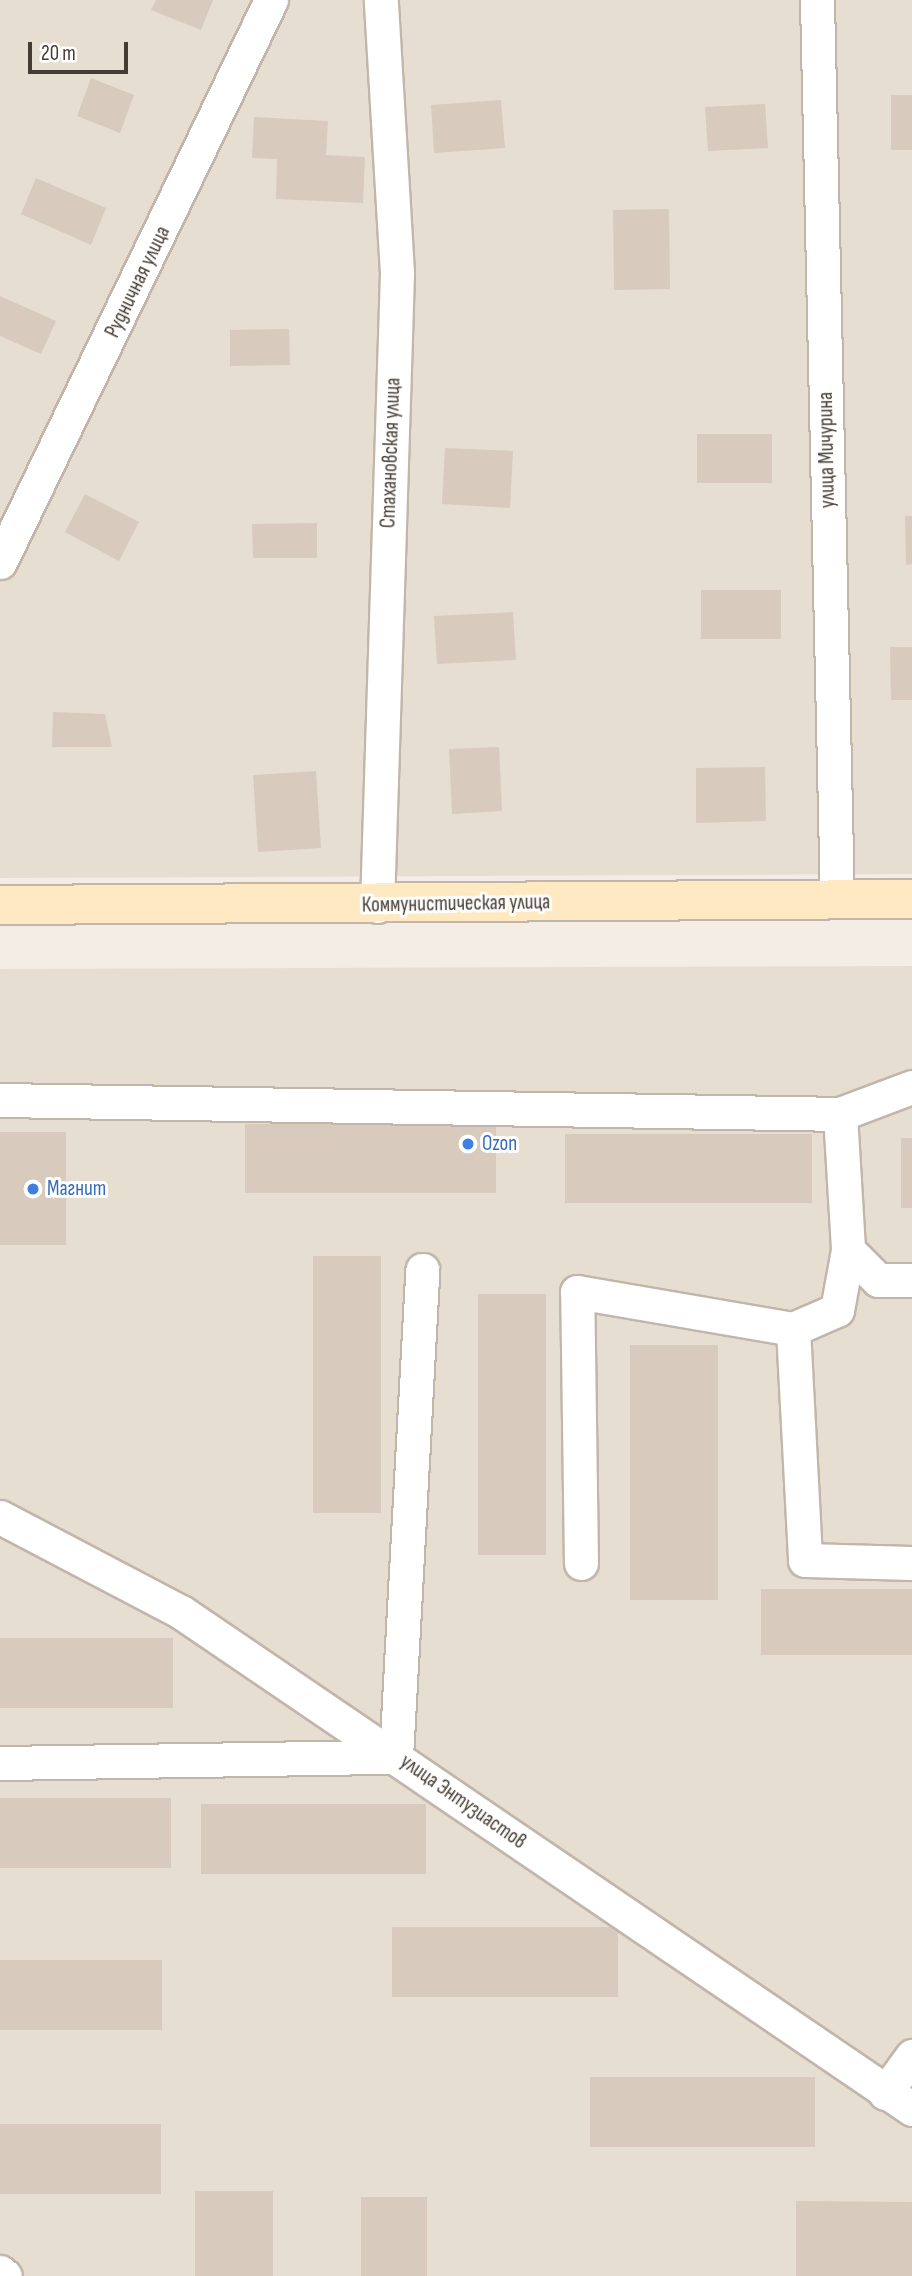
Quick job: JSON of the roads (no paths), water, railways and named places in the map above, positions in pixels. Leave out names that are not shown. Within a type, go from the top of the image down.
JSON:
[{"type":"street","name":"Рудничная улица","points":[[0,562],[271,0]]},
{"type":"street","name":"Стахановская улица","points":[[376,906],[397,273],[381,0]]},
{"type":"street","name":"улица Мичурина","points":[[817,0],[837,900]]},
{"type":"street","name":"Коммунистическая улица","points":[[0,905],[376,906],[912,899]]},
{"type":"street","points":[[0,1100],[840,1114],[912,1087]]},
{"type":"street","points":[[581,1563],[577,1292],[793,1329],[837,1310],[848,1250],[840,1114]]},
{"type":"street","points":[[848,1250],[878,1280],[912,1280]]},
{"type":"street","points":[[0,1762],[396,1757],[422,1270]]},
{"type":"street","points":[[793,1329],[805,1560],[912,1563]]},
{"type":"street","name":"улица Энтузиастов","points":[[0,1517],[181,1612],[898,2101]]},
{"type":"street","points":[[898,2101],[912,2056]]},
{"type":"street","points":[[0,2272],[5,2276]]},
{"type":"place","name":"Ozon","points":[[468,1144]]},
{"type":"place","name":"Магнит","points":[[33,1189]]}]
